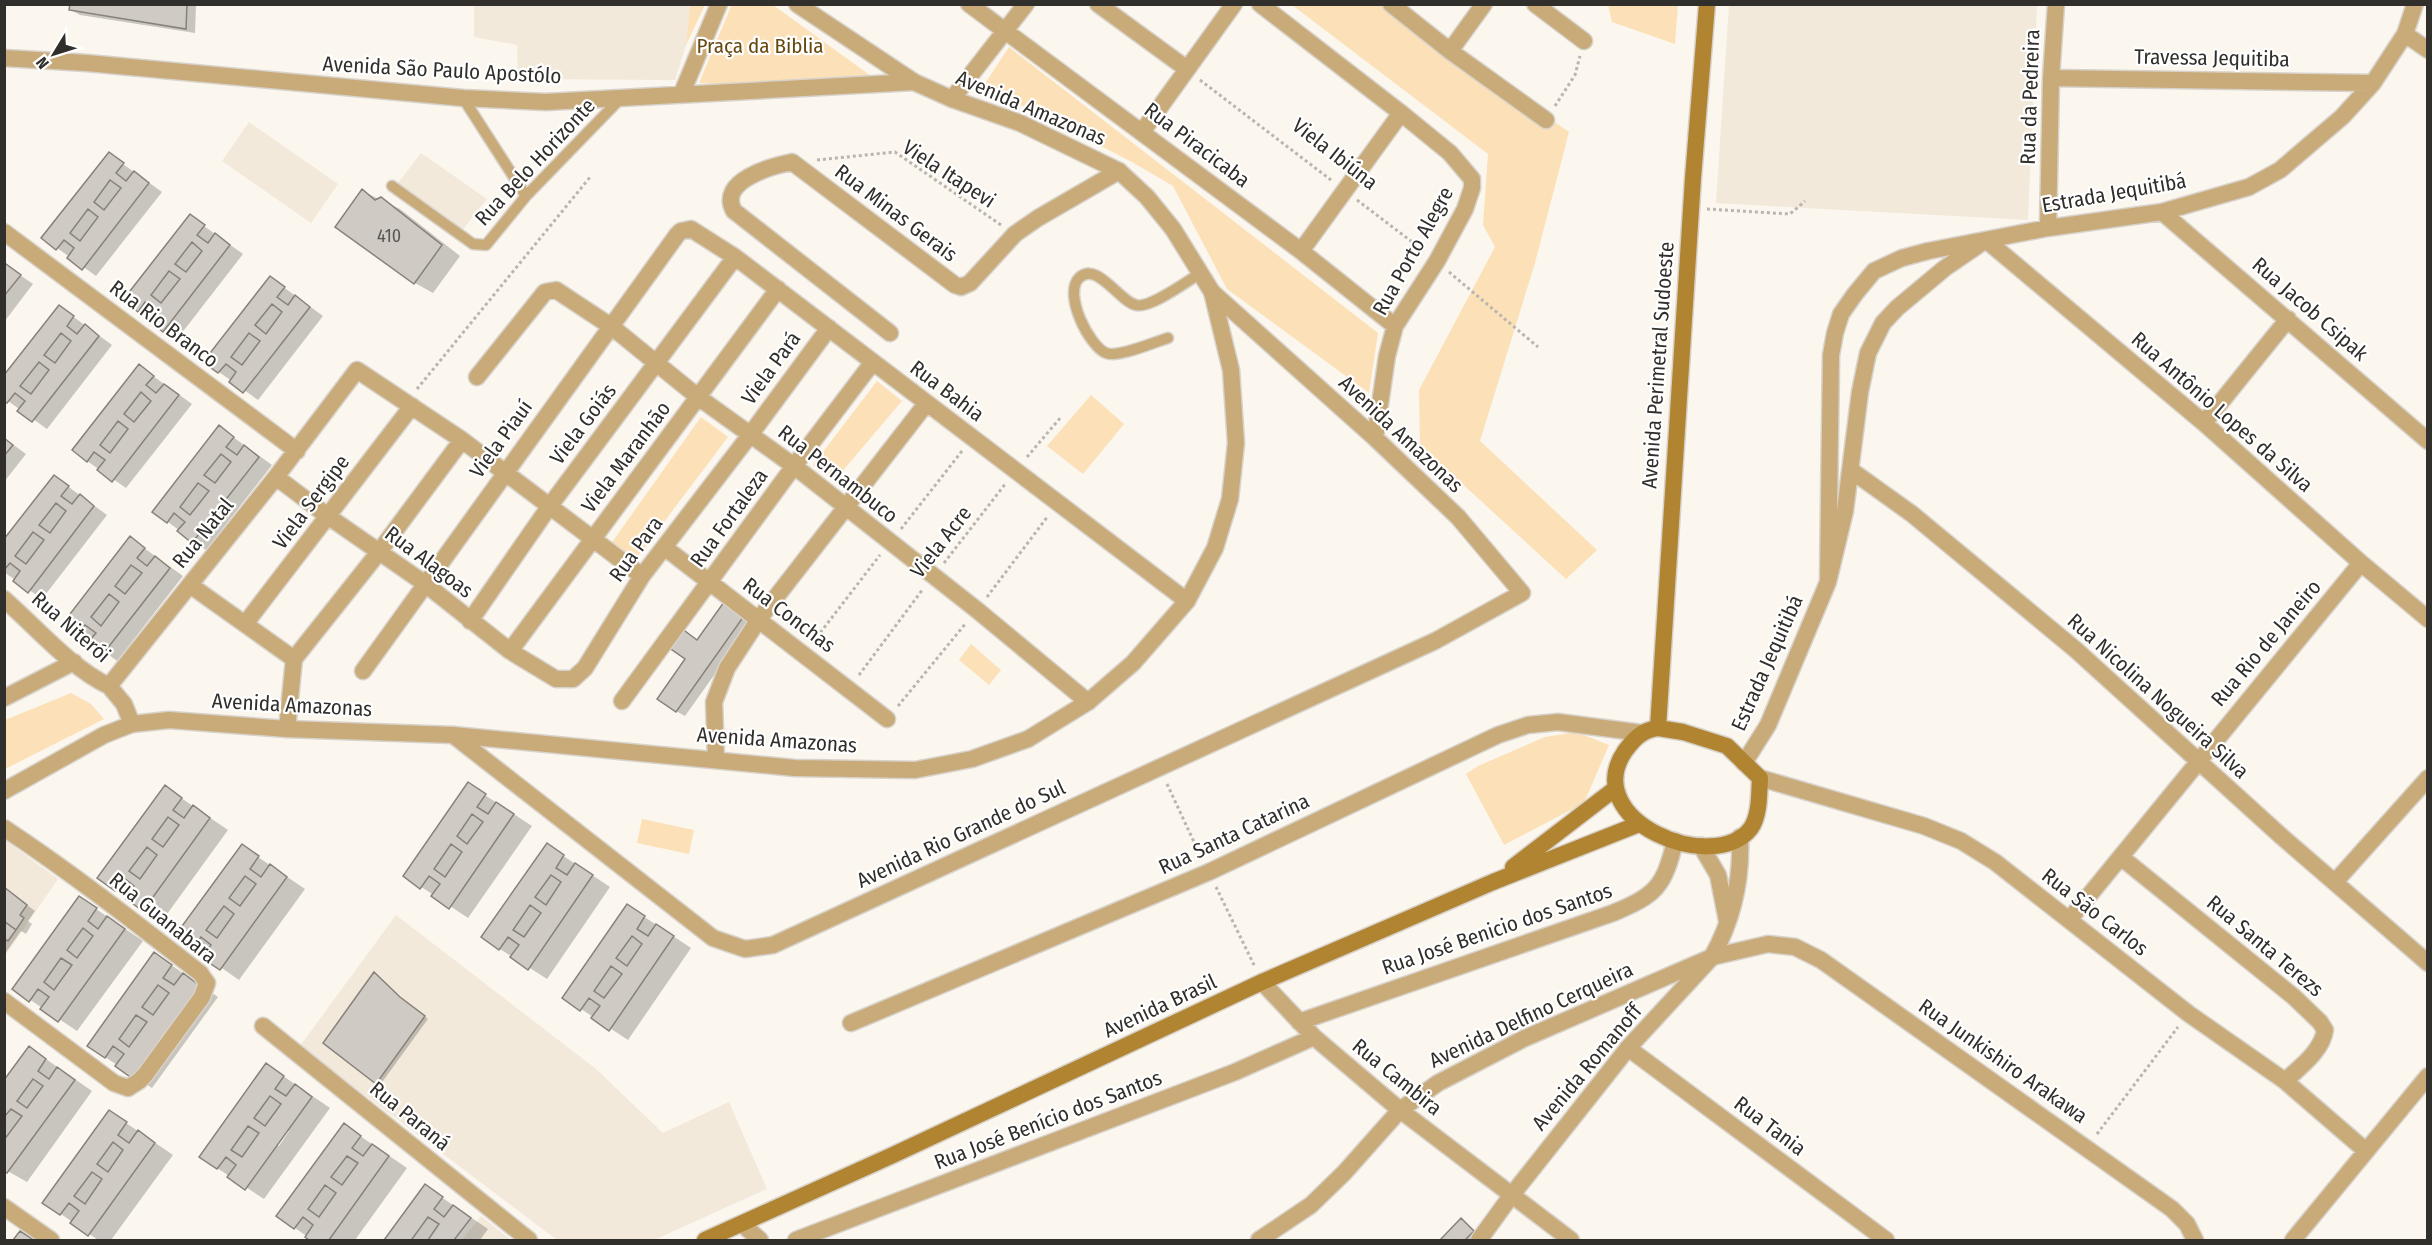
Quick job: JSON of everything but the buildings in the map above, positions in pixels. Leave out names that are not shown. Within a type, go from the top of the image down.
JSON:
[{"type":"main road","name":"Avenida Perimetral Sudoeste","points":[[1650,731],[1707,4]]},
{"type":"main road","points":[[1650,731],[1683,732],[1727,746],[1744,763],[1760,778],[1756,813],[1752,827],[1728,843],[1701,846],[1675,842],[1639,824],[1627,812],[1616,788],[1616,773],[1623,755],[1650,731]]},
{"type":"main road","points":[[1493,882],[1555,837],[1616,788]]},
{"type":"main road","name":"Avenida Brasil","points":[[705,1240],[1262,982],[1493,882],[1639,824]]},
{"type":"street","points":[[682,93],[719,4]]},
{"type":"street","name":"Avenida Amazonas","points":[[4,791],[104,735],[132,724],[170,720],[287,729],[453,735],[795,768],[915,770],[972,759],[1028,739],[1088,702],[1133,663],[1187,601],[1215,548],[1230,499],[1236,442],[1231,370],[1212,292],[1173,229],[1147,197],[1119,171],[1020,123],[952,99],[914,82],[797,4]]},
{"type":"street","name":"Rua Piracicaba","points":[[969,4],[1301,251],[1395,326]]},
{"type":"street","points":[[952,99],[1026,4]]},
{"type":"street","points":[[1098,4],[1187,69]]},
{"type":"street","points":[[1142,132],[1234,4]]},
{"type":"street","name":"Rua Porto Alegre","points":[[1260,4],[1450,153],[1472,179],[1470,198],[1437,261],[1395,326],[1381,389],[1375,438]]},
{"type":"street","points":[[1391,4],[1450,51],[1546,120]]},
{"type":"street","points":[[1450,51],[1484,4]]},
{"type":"street","points":[[1535,4],[1584,41]]},
{"type":"street","name":"Rua da Pedreira","points":[[2048,228],[2051,78],[2056,4]]},
{"type":"street","name":"Estrada Jequitibá","points":[[1828,582],[1831,355],[1841,314],[1874,271],[1919,253],[2048,228],[2162,212],[2249,187],[2280,170],[2342,117],[2373,82],[2404,34],[2415,4]]},
{"type":"street","points":[[2404,34],[2427,50]]},
{"type":"street","name":"Avenida São Paulo Apostólo","points":[[4,58],[87,63],[464,98],[546,102],[914,82]]},
{"type":"street","name":"Travessa Jequitiba","points":[[2051,78],[2373,82]]},
{"type":"street","points":[[1301,251],[1401,113]]},
{"type":"street","points":[[792,162],[755,173],[735,188],[731,196],[734,211],[890,333]]},
{"type":"street","name":"Rua Minas Gerais","points":[[792,162],[955,285],[961,287],[970,283],[1015,234],[1119,171]]},
{"type":"street","name":"Rua Jacob Csipak","points":[[2162,212],[2427,441]]},
{"type":"street","name":"Rua Bahia","points":[[677,235],[686,229],[695,230],[735,257],[1187,601]]},
{"type":"street","name":"Rua Rio Branco","points":[[4,232],[297,451]]},
{"type":"street","name":"Viela Piauí","points":[[363,670],[677,235]]},
{"type":"street","name":"Estrada Jequitibá","points":[[1744,763],[1768,725],[1828,582],[1852,471],[1860,392],[1868,353],[1883,323],[1918,289],[1986,240]]},
{"type":"street","name":"Rua Antônio Lopes da Silva","points":[[1986,240],[2204,423],[2427,619]]},
{"type":"street","name":"Viela Goiás","points":[[470,621],[549,507],[735,257]]},
{"type":"street","name":"Rua Pernambuco","points":[[477,377],[545,292],[556,290],[612,327],[698,397],[794,466],[1088,702]]},
{"type":"street","name":"Viela Maranhão","points":[[510,651],[778,290]]},
{"type":"street","name":"Avenida Amazonas","points":[[1212,292],[1375,438],[1458,518],[1522,593]]},
{"type":"street","points":[[2204,423],[2288,319]]},
{"type":"street","name":"Viela Pará","points":[[750,435],[829,328]]},
{"type":"street","name":"Rua Fortaleza","points":[[622,701],[873,362]]},
{"type":"street","name":"Rua Natal","points":[[109,686],[297,451],[357,370],[409,404]]},
{"type":"street","points":[[409,404],[462,440],[642,576]]},
{"type":"street","name":"Viela Sergipe","points":[[245,624],[329,517],[409,404]]},
{"type":"street","points":[[716,760],[714,702],[727,668],[759,619],[926,404]]},
{"type":"street","name":"Rua Para","points":[[556,679],[573,679],[585,668],[642,576],[750,435]]},
{"type":"street","points":[[287,729],[294,659],[379,552],[462,440]]},
{"type":"street","name":"Rua Nicolina Nogueira Silva","points":[[1852,471],[1912,514],[2076,650],[2427,963]]},
{"type":"street","name":"Rua Alagoas","points":[[276,477],[424,584],[510,651],[556,679]]},
{"type":"street","name":"Rua Conchas","points":[[664,547],[887,719]]},
{"type":"street","name":"Rua Rio de Janeiro","points":[[2069,920],[2361,563]]},
{"type":"street","points":[[190,585],[294,659]]},
{"type":"street","name":"Avenida Rio Grande do Sul","points":[[453,735],[713,938],[745,948],[773,945],[1435,641],[1522,593]]},
{"type":"street","name":"Rua Niterói","points":[[4,599],[74,662],[96,680],[109,686]]},
{"type":"street","points":[[4,698],[74,662]]},
{"type":"street","points":[[109,686],[124,704],[132,724]]},
{"type":"street","name":"Rua Santa Catarina","points":[[851,1023],[1209,872],[1498,735],[1528,725],[1558,722],[1650,731]]},
{"type":"street","name":"Rua São Carlos","points":[[1760,778],[1924,826],[1961,841],[1995,862],[2188,1014],[2286,1081],[2366,1151]]},
{"type":"street","points":[[2335,882],[2427,778]]},
{"type":"street","name":"Rua Guanabara","points":[[4,828],[74,875],[137,923],[200,973],[207,983],[202,997],[145,1075],[128,1088],[114,1083],[4,1001]]},
{"type":"street","name":"Avenida Romanoff","points":[[1479,1240],[1628,1048],[1713,957],[1728,922],[1740,883],[1742,865],[1740,837]]},
{"type":"street","name":"Rua José Benicio dos Santos","points":[[1299,1022],[1613,913],[1641,901],[1657,888],[1668,870],[1675,842]]},
{"type":"street","points":[[1701,846],[1718,875],[1728,922]]},
{"type":"street","name":"Rua Santa Terezs","points":[[2122,858],[2294,997],[2320,1022],[2325,1030],[2324,1039],[2286,1081]]},
{"type":"street","name":"Avenida Delfino Cerqueira","points":[[1259,1240],[1311,1205],[1344,1173],[1400,1110],[1438,1083],[1522,1040],[1713,957],[1768,944]]},
{"type":"street","name":"Rua Junkishiro Arakawa","points":[[1768,944],[1795,947],[1821,960],[2172,1209],[2187,1224],[2195,1240]]},
{"type":"street","name":"Rua Cambira","points":[[1262,982],[1314,1037],[1400,1110],[1570,1240]]},
{"type":"street","name":"Rua Paraná","points":[[264,1026],[529,1240]]},
{"type":"street","name":"Rua José Benício dos Santos","points":[[796,1240],[1235,1072],[1314,1037]]},
{"type":"street","name":"Rua Tania","points":[[1628,1048],[1886,1240]]},
{"type":"street","points":[[2293,1240],[2427,1076]]},
{"type":"street","points":[[4,1207],[51,1240]]},
{"type":"street","points":[[742,1224],[760,1240]]},
{"type":"lane","name":"Rua Belo Horizonte","points":[[392,186],[473,244],[486,245],[526,196],[622,97]]},
{"type":"lane","points":[[464,98],[526,196]]},
{"type":"lane","points":[[1168,338],[1116,354],[1107,353],[1099,348],[1085,328],[1075,306],[1073,289],[1079,277],[1087,274],[1096,275],[1135,305],[1146,305],[1201,273]]},
{"type":"path","points":[[1546,120],[1575,75],[1584,41]]},
{"type":"path","name":"Viela Ibiúna","points":[[1187,69],[1437,261],[1538,347]]},
{"type":"path","name":"Viela Itapevi","points":[[792,162],[895,152],[1015,234]]},
{"type":"path","points":[[409,404],[591,176]]},
{"type":"path","points":[[1704,200],[1704,209],[1790,214],[1805,201]]},
{"type":"path","name":"Viela Acre","points":[[848,689],[1015,471],[1061,417]]},
{"type":"path","points":[[2086,1149],[2188,1014]]},
{"type":"shaded area","points":[[474,5],[690,5],[686,45],[675,80],[518,79],[517,45],[474,37]]},
{"type":"shaded area","points":[[1729,5],[2037,5],[2028,220],[1716,203]]},
{"type":"shaded area","points":[[249,122],[338,184],[311,223],[222,161]]},
{"type":"shaded area","points":[[421,153],[487,199],[459,234],[395,187]]},
{"type":"shaded area","points":[[5,840],[58,879],[5,956]]},
{"type":"shaded area","points":[[396,915],[596,1069],[663,1133],[729,1102],[767,1189],[654,1240],[557,1240],[300,1046]]},
{"type":"shaded area","points":[[481,1216],[511,1240],[462,1240]]},
{"type":"green space","name":"Praça da Biblia","points":[[732,4],[773,5],[871,76],[790,89],[699,83]]},
{"type":"green space","points":[[690,5],[705,5],[686,45]]},
{"type":"green space","points":[[1292,5],[1385,5],[1569,132],[1535,263],[1480,441],[1597,550],[1566,579],[1420,445],[1419,390],[1495,247],[1483,225],[1488,154]]},
{"type":"green space","points":[[1608,5],[1678,5],[1675,44],[1612,22]]},
{"type":"green space","points":[[1009,47],[1378,333],[1369,393],[1227,289],[1173,186],[1132,162],[1017,103],[980,91]]},
{"type":"green space","points":[[877,381],[902,401],[834,481],[813,465]]},
{"type":"green space","points":[[1091,395],[1124,424],[1083,474],[1047,446]]},
{"type":"green space","points":[[701,417],[728,437],[633,563],[610,545]]},
{"type":"green space","points":[[971,644],[1001,670],[989,685],[959,660]]},
{"type":"green space","points":[[71,693],[91,704],[104,719],[5,769],[5,720]]},
{"type":"green space","points":[[1576,732],[1609,745],[1584,803],[1504,845],[1466,774],[1478,766],[1545,737]]},
{"type":"green space","points":[[642,819],[694,830],[689,854],[637,843]]}]
